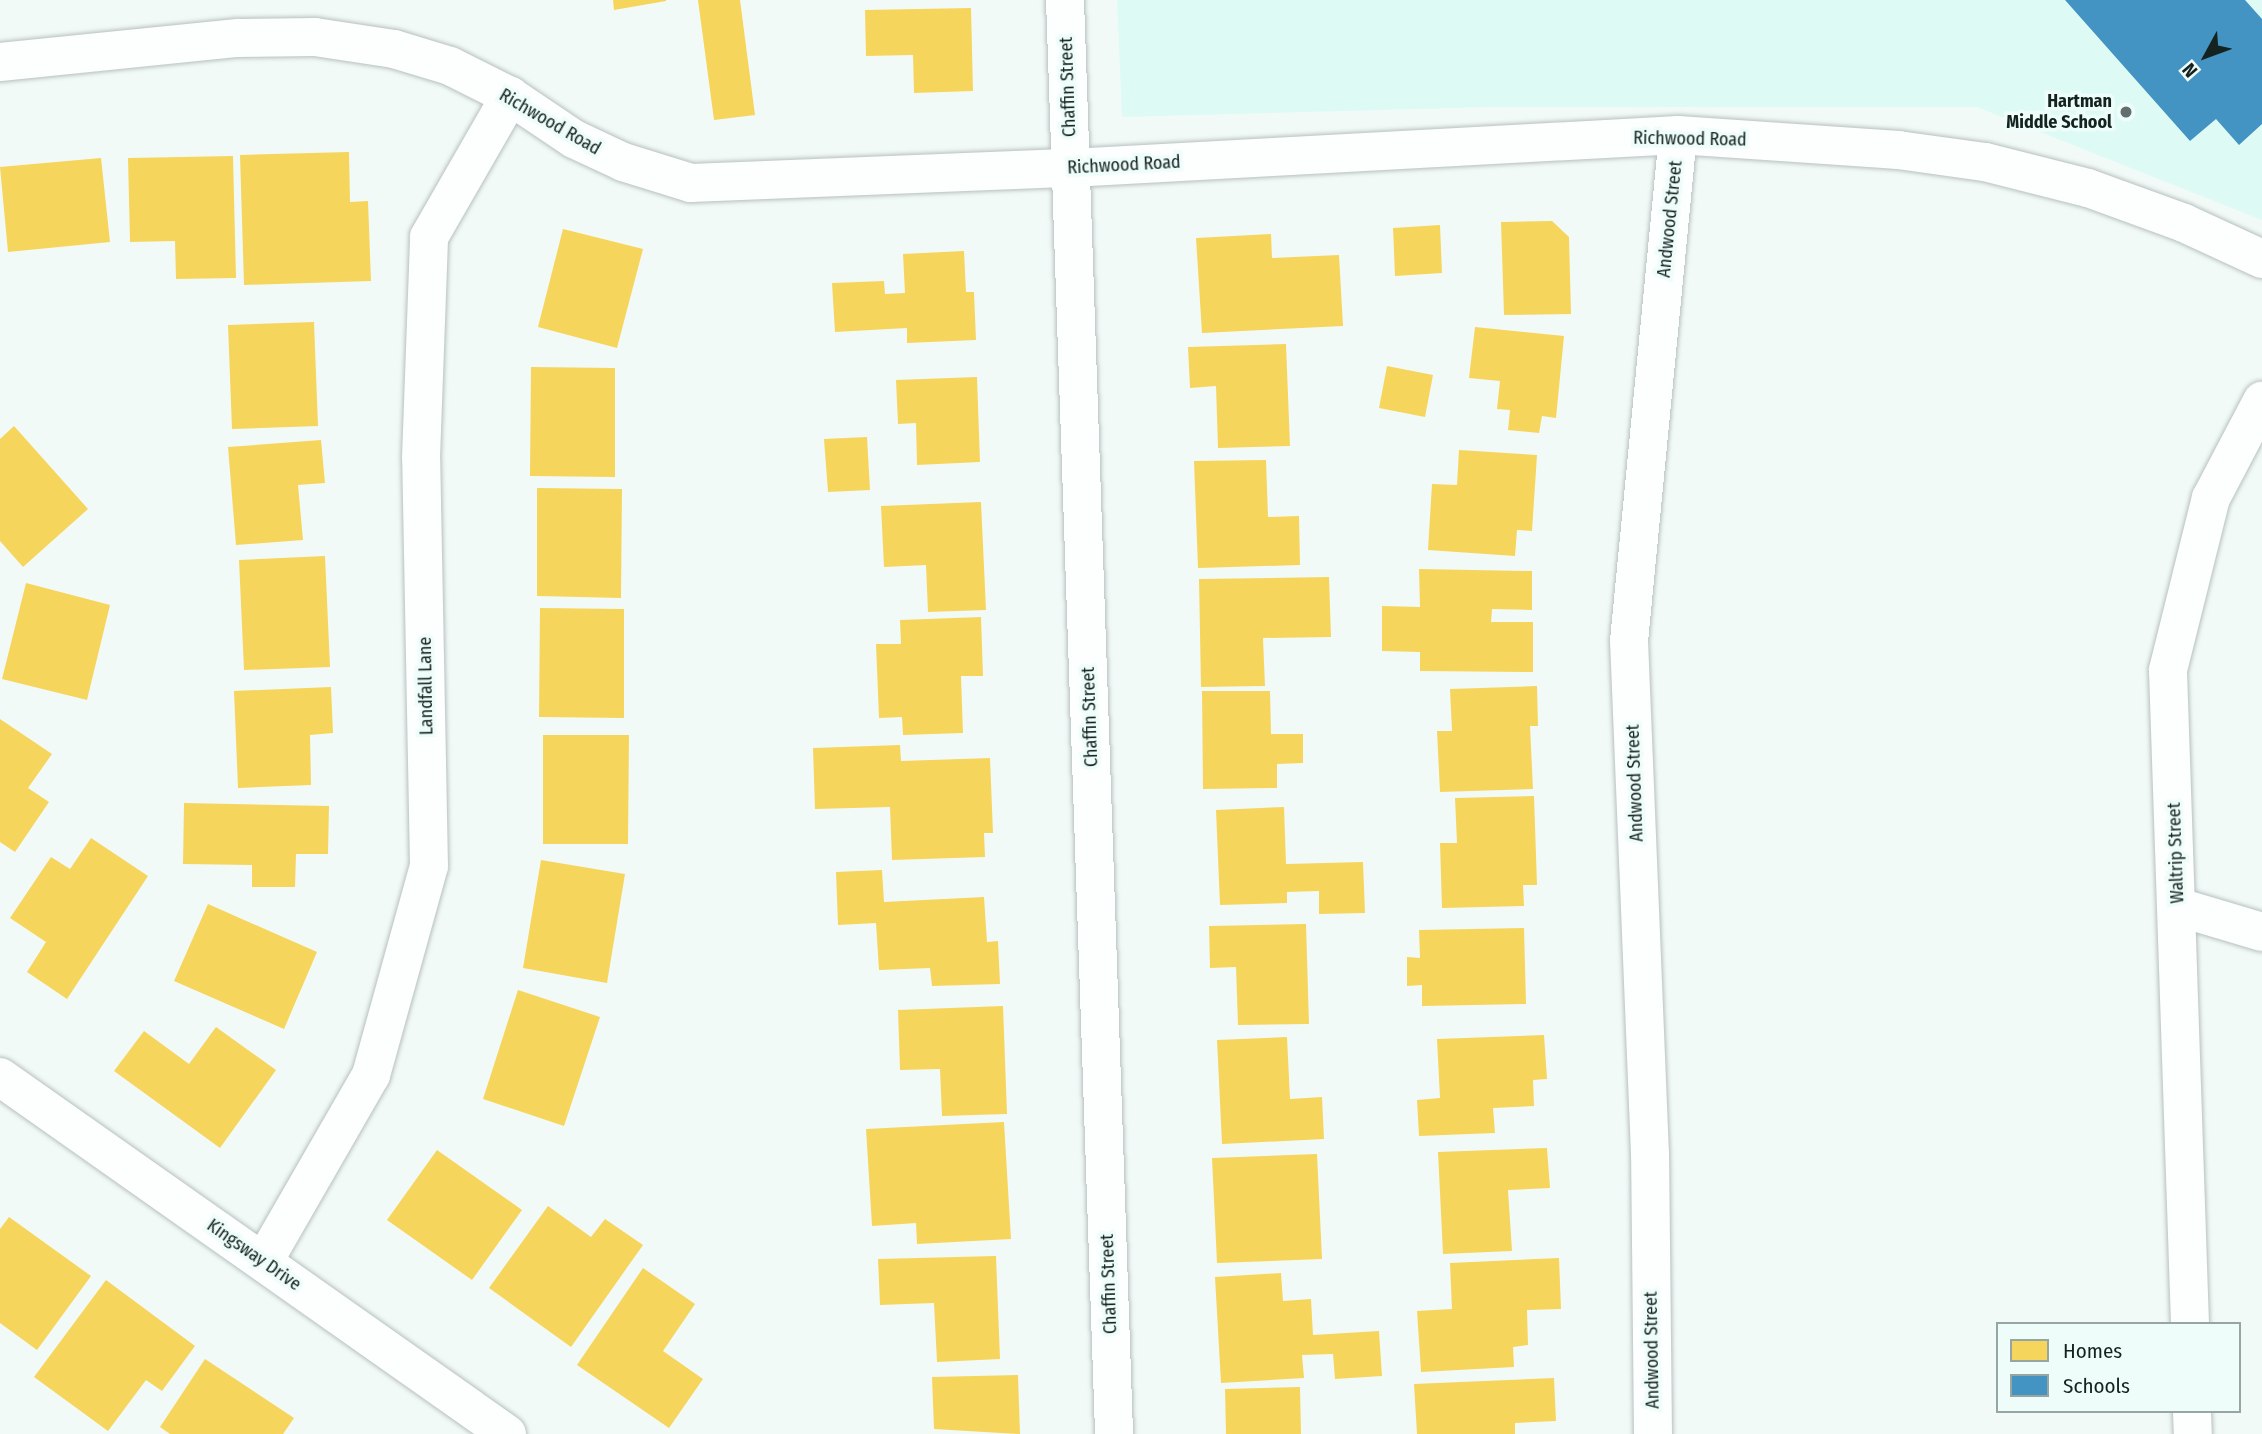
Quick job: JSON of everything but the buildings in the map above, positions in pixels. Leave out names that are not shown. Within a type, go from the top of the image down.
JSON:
[{"type":"street","name":"Chaffin Street","points":[[1065,0],[1114,1434]]},
{"type":"street","name":"Richwood Road","points":[[0,62],[238,38],[315,37],[394,49],[450,66],[510,96],[574,139],[623,162],[691,183],[1071,168],[1678,135],[1898,150],[1985,162],[2088,188],[2184,223],[2262,259]]},
{"type":"street","name":"Landfall Lane","points":[[264,1261],[371,1075],[429,866],[421,458],[429,237],[510,96]]},
{"type":"street","name":"Andwood Street","points":[[1653,1434],[1650,1154],[1629,640],[1678,135]]},
{"type":"street","name":"Waltrip Street","points":[[2190,1322],[2168,670],[2211,498],[2262,401]]},
{"type":"street","points":[[2178,907],[2262,932]]},
{"type":"street","name":"Kingsway Drive","points":[[0,1077],[506,1434]]},
{"type":"street","points":[[2192,1413],[2193,1434]]},
{"type":"shaded area","name":"Hartman Middle School","points":[[1117,0],[2262,0],[2262,220],[1977,107],[1490,107],[1122,117]]},
{"type":"place","name":"Hartman Middle School","points":[[2126,112]]}]
